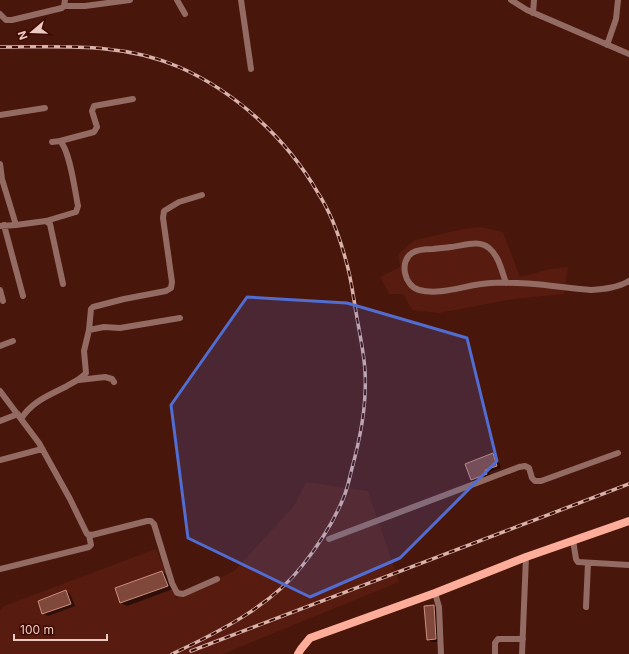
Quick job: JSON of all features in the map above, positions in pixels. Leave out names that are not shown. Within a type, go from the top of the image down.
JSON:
[{"type":"main road","points":[[298,654],[310,638],[435,593],[526,557],[629,521]]},
{"type":"street","points":[[0,14],[6,20],[12,20],[62,8],[64,3],[85,6],[130,0]]},
{"type":"street","points":[[177,0],[185,14]]},
{"type":"street","points":[[241,0],[250,69]]},
{"type":"street","points":[[511,0],[533,13],[629,54]]},
{"type":"street","points":[[533,13],[534,0]]},
{"type":"street","points":[[607,44],[616,19],[618,0]]},
{"type":"street","points":[[52,142],[94,132],[97,127],[92,111],[94,106],[133,99]]},
{"type":"street","points":[[0,115],[45,108]]},
{"type":"street","points":[[23,296],[2,225],[16,225],[46,220],[69,215],[78,210],[70,164],[64,146],[60,141]]},
{"type":"street","points":[[0,164],[2,179],[16,225]]},
{"type":"street","points":[[0,421],[19,417],[37,401],[79,380],[86,373],[84,351],[89,330],[91,309],[93,307],[166,291],[171,288],[172,282],[164,224],[164,211],[179,202],[202,195]]},
{"type":"street","points":[[46,220],[50,224],[63,284]]},
{"type":"street","points":[[506,283],[494,253],[490,248],[483,244],[418,250],[409,256],[404,269],[408,282],[418,290],[437,291],[490,283],[591,290],[613,287],[629,281]]},
{"type":"street","points":[[0,290],[3,301]]},
{"type":"street","points":[[89,330],[104,327],[120,328],[180,318]]},
{"type":"street","points":[[0,346],[13,341]]},
{"type":"street","points":[[79,380],[105,377],[112,379],[114,382]]},
{"type":"street","points":[[0,391],[42,449],[89,535],[91,545],[89,547],[0,569]]},
{"type":"street","points":[[0,460],[42,449]]},
{"type":"street","points":[[329,539],[519,467],[525,466],[529,468],[532,478],[535,481],[541,481],[618,452]]},
{"type":"street","points":[[89,535],[151,521],[154,524],[172,583],[177,593],[183,594],[217,579]]},
{"type":"street","points":[[573,540],[577,561],[580,563],[629,565]]},
{"type":"street","points":[[522,654],[526,557]]},
{"type":"street","points":[[586,607],[588,563]]},
{"type":"street","points":[[435,593],[439,607],[441,654]]},
{"type":"street","points":[[495,654],[495,643],[498,639],[523,639]]},
{"type":"highlighted area","points":[[247,297],[347,303],[467,338],[497,461],[400,558],[310,597],[188,538],[171,405]]},
{"type":"shaded area","points":[[481,227],[503,232],[520,277],[550,269],[568,267],[564,294],[513,299],[439,313],[412,310],[403,294],[389,294],[380,277],[400,267],[398,254],[415,240],[463,229]]},
{"type":"shaded area","points":[[306,482],[368,491],[399,582],[223,654],[0,654],[0,611],[4,606],[156,549],[176,598],[234,571],[294,506]]},
{"type":"building","points":[[493,453],[497,466],[485,470],[487,474],[471,480],[465,464]]},
{"type":"building","points":[[162,571],[168,586],[120,603],[115,588]]},
{"type":"building","points":[[66,590],[71,604],[42,614],[38,601]]},
{"type":"building","points":[[434,605],[436,639],[427,640],[424,606]]},
{"type":"railway","points":[[0,47],[91,48],[136,53],[179,67],[200,77],[240,104],[258,119],[291,154],[323,201],[335,226],[344,252],[351,280],[363,349],[365,384],[364,410],[360,435],[346,492],[330,525],[314,550],[302,566],[275,594],[259,606],[225,627],[172,654]]},
{"type":"railway","points":[[191,651],[629,484]]}]
